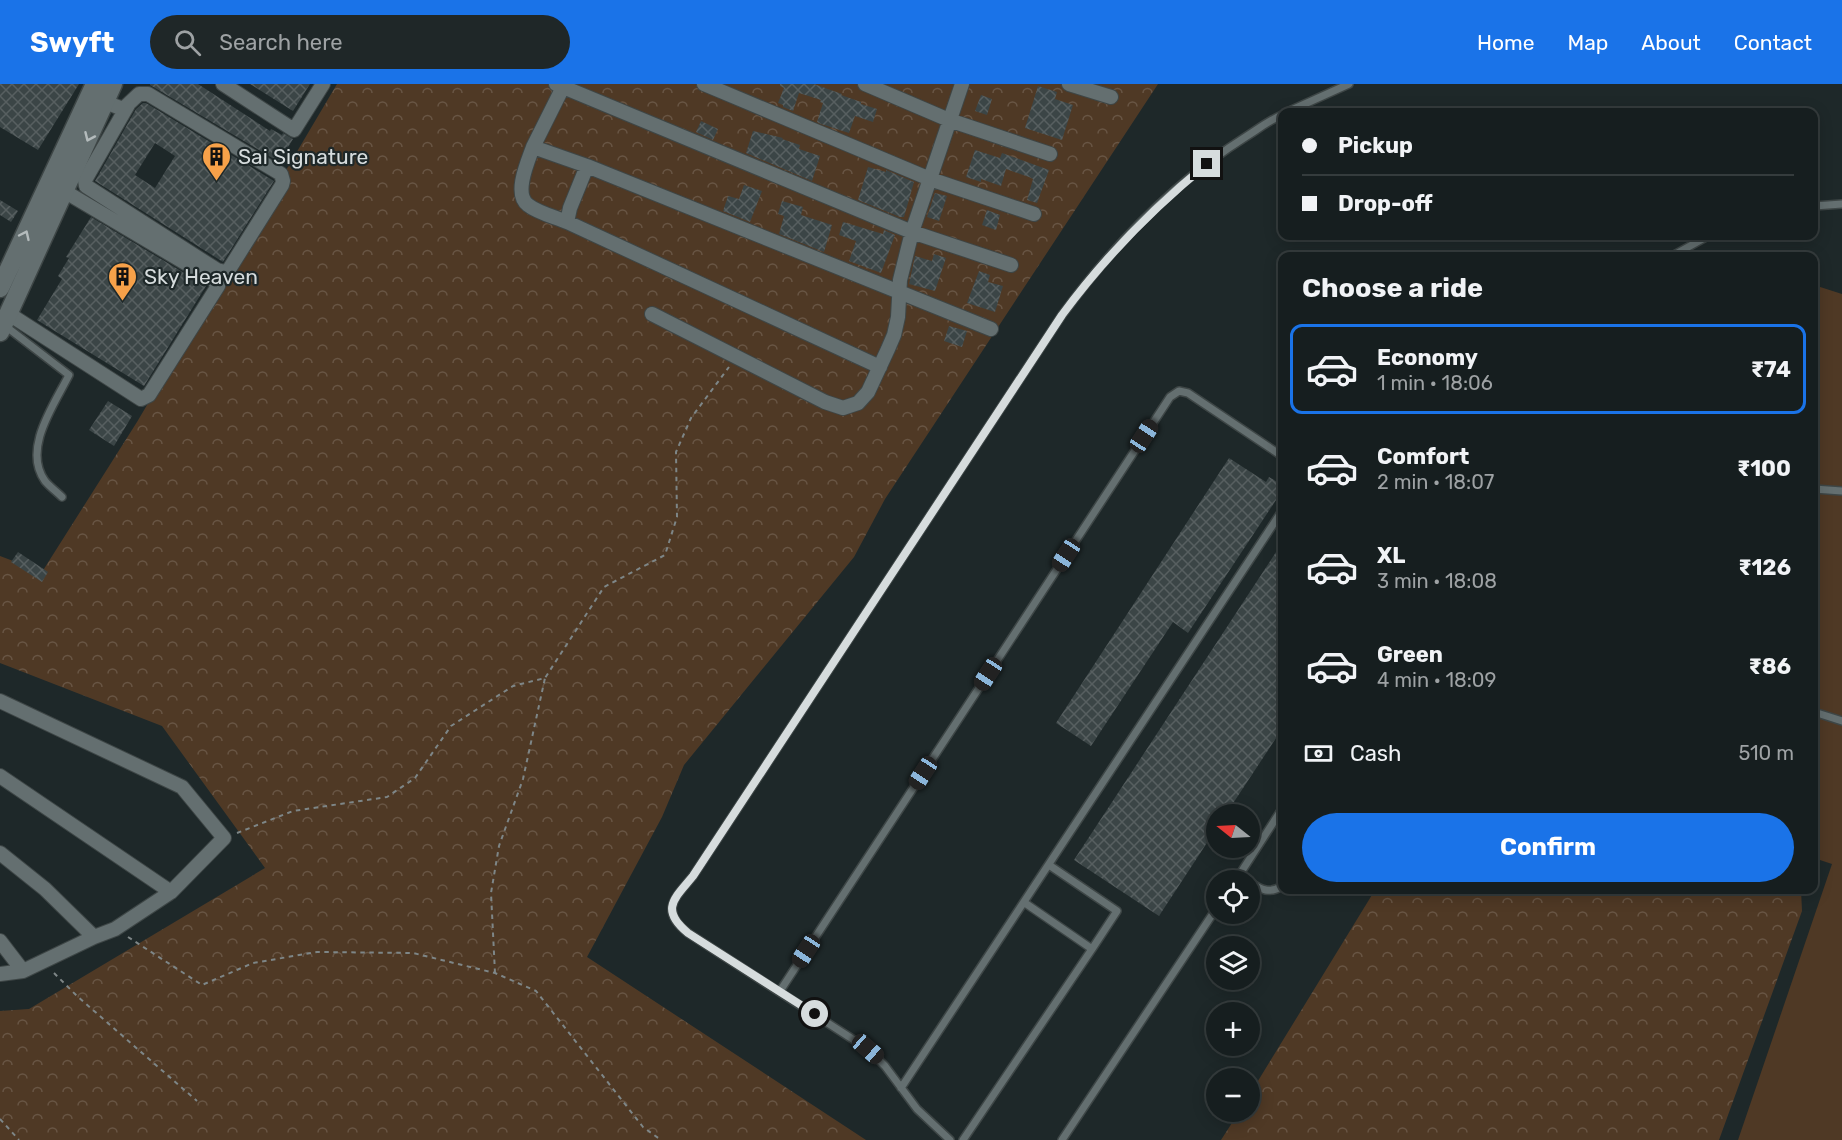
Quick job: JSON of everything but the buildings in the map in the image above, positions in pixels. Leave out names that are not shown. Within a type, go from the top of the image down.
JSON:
[{"type":"main road","points":[[0,288],[95,84]]},
{"type":"main road","points":[[4,323],[64,191],[83,168],[113,84]]},
{"type":"street","points":[[223,84],[294,130],[323,84]]},
{"type":"street","points":[[704,84],[930,179],[1034,214]]},
{"type":"street","points":[[865,84],[949,120],[1050,154]]},
{"type":"street","points":[[652,314],[825,402],[843,408],[858,403],[868,392],[894,335],[898,317],[899,293],[912,231],[962,84]]},
{"type":"street","points":[[1069,84],[1111,97]]},
{"type":"street","points":[[880,367],[527,204],[522,195],[521,184],[533,147],[559,85],[585,89],[912,231],[1011,265]]},
{"type":"street","points":[[105,102],[123,109],[139,94],[148,94],[279,171],[283,178],[282,184],[232,266],[225,272],[221,272],[88,188],[83,168],[128,105]]},
{"type":"street","points":[[533,147],[587,166],[991,329]]},
{"type":"street","points":[[567,222],[570,208],[587,166]]},
{"type":"street","points":[[4,323],[144,399],[149,395],[218,286],[214,280],[64,191]]},
{"type":"street","points":[[0,701],[182,787],[224,838],[171,892],[115,929],[23,971],[0,974]]},
{"type":"street","points":[[0,776],[171,892]]},
{"type":"street","points":[[0,853],[45,890],[94,937]]},
{"type":"street","points":[[0,940],[23,971]]},
{"type":"lane","points":[[1296,108],[1349,84]]},
{"type":"lane","points":[[950,1140],[917,1109],[885,1066],[868,1049],[680,927],[672,912],[674,898],[693,876],[1062,315],[1088,279],[1113,251],[1176,190],[1223,151],[1278,117]]},
{"type":"lane","points":[[1818,206],[1842,204]]},
{"type":"lane","points":[[1679,252],[1701,240]]},
{"type":"lane","points":[[4,323],[69,375],[42,431],[37,450],[38,466],[45,480],[62,497]]},
{"type":"lane","points":[[780,991],[1170,397],[1179,391],[1188,393],[1278,453]]},
{"type":"lane","points":[[1818,489],[1842,491]]},
{"type":"lane","points":[[901,1088],[1278,517]]},
{"type":"lane","points":[[1818,713],[1842,721]]},
{"type":"lane","points":[[1243,870],[1278,815]]},
{"type":"lane","points":[[963,1140],[1117,911],[1049,865]]},
{"type":"lane","points":[[1260,887],[1273,891],[1278,888]]},
{"type":"lane","points":[[1024,903],[1092,948]]},
{"type":"lane","points":[[1062,1140],[1206,924]]},
{"type":"path","points":[[495,973],[491,893],[493,881],[499,846],[523,779],[545,678],[604,586],[665,555],[678,517],[676,452],[691,418],[737,357]]},
{"type":"path","points":[[224,838],[293,811],[387,797],[415,778],[451,726],[513,686],[545,678]]},
{"type":"path","points":[[115,929],[202,985],[253,963],[317,952],[413,953],[495,973],[536,992],[643,1127],[661,1140]]},
{"type":"path","points":[[42,961],[77,996],[197,1101]]},
{"type":"path","points":[[0,1119],[19,1140]]},
{"type":"green space","points":[[337,84],[1158,84],[885,499],[854,557],[684,765],[662,817],[587,957],[866,1140],[0,1140],[0,1011],[29,1009],[265,868],[162,726],[0,663],[0,556],[42,572],[137,422]]},
{"type":"green space","points":[[1818,286],[1842,294],[1842,1140],[1738,1140],[1832,864],[1818,859]]},
{"type":"green space","points":[[1373,894],[1801,894],[1802,911],[1719,1140],[1221,1140],[1233,1122],[1260,1122],[1260,1078]]},
{"type":"place","name":"Sai Signature","points":[[217,182]]},
{"type":"place","name":"Sky Heaven","points":[[123,302]]},
{"type":"route","points":[[815,1014],[680,927],[672,912],[674,898],[693,876],[1062,315],[1088,279],[1113,251],[1176,190],[1207,164]]}]
